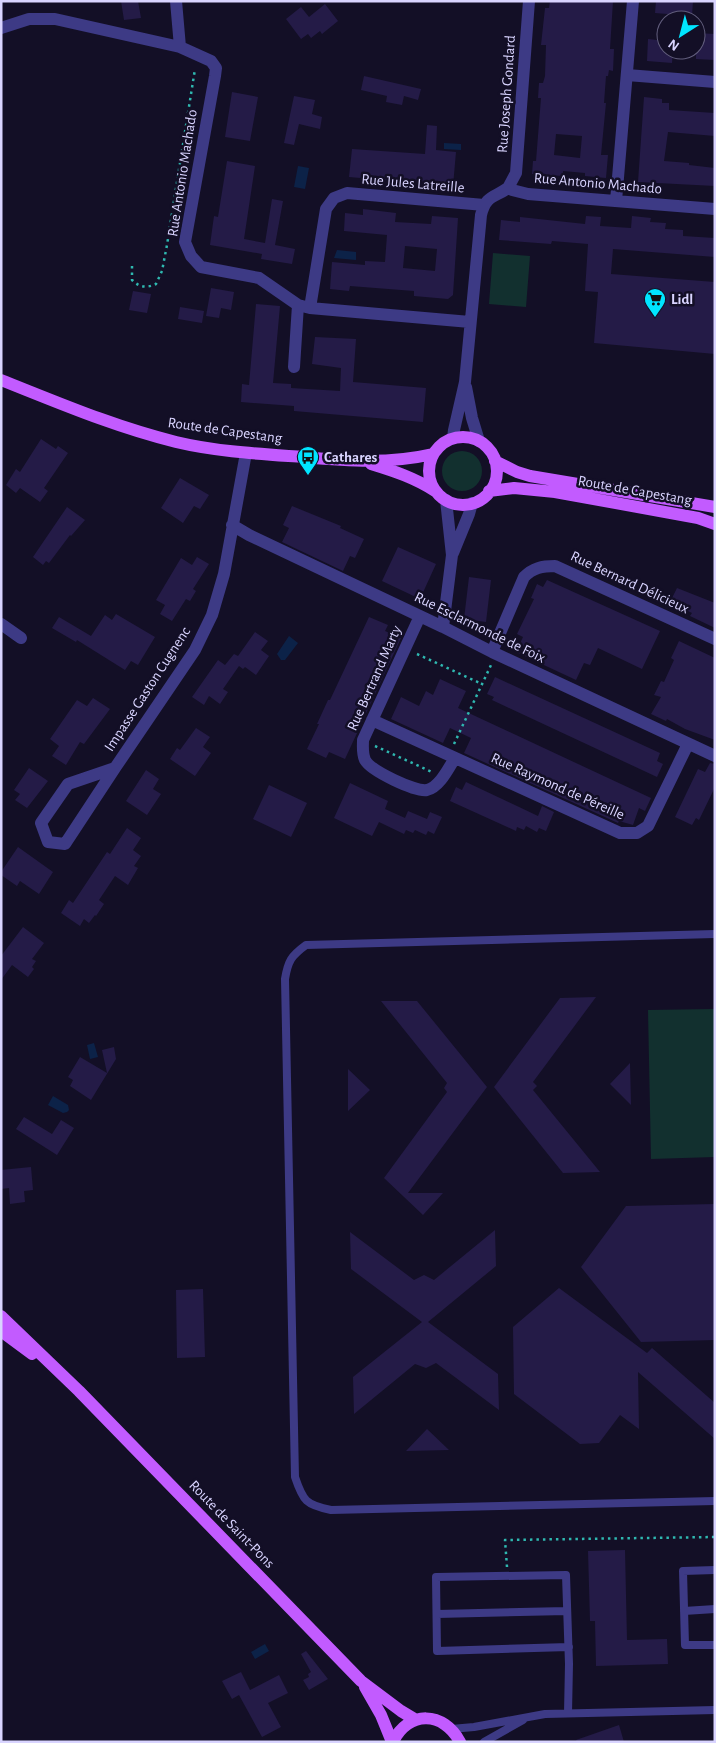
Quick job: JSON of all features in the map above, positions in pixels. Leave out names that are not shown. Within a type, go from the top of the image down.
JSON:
[{"type":"main road","name":"Route de Capestang","points":[[1,380],[103,421],[178,442],[246,453],[364,462],[411,459],[433,454]]},
{"type":"main road","points":[[466,436],[479,441],[489,449],[495,461],[496,474],[492,487],[484,497],[472,504],[459,504],[446,500],[436,492],[430,480],[428,466],[433,454],[441,444],[453,438],[466,436]]},
{"type":"main road","name":"Route de Capestang","points":[[495,461],[530,476],[715,508]]},
{"type":"main road","name":"Route de Capestang","points":[[364,462],[414,479],[436,492]]},
{"type":"main road","name":"Route de Capestang","points":[[489,491],[514,488],[555,492],[698,518],[715,524]]},
{"type":"main road","name":"Route de Saint-Pons","points":[[1,1316],[79,1391],[361,1681],[416,1720]]},
{"type":"main road","name":"Route de Saint-Pons","points":[[1,1330],[79,1391]]},
{"type":"main road","name":"Route de Saint-Pons","points":[[361,1681],[381,1714],[393,1742]]},
{"type":"main road","points":[[393,1742],[401,1728],[416,1720],[435,1720],[451,1729],[460,1742]]},
{"type":"street","points":[[176,1],[180,47]]},
{"type":"street","name":"Rue Joseph Gondard","points":[[508,188],[516,174],[529,1]]},
{"type":"street","points":[[616,201],[633,1]]},
{"type":"street","name":"Rue Antonio Machado","points":[[1,28],[29,19],[55,19],[180,47],[211,61],[216,68],[185,242],[191,256],[200,267],[259,278],[304,307],[470,322]]},
{"type":"street","points":[[627,75],[715,82]]},
{"type":"street","points":[[453,438],[466,382],[470,322],[484,205],[490,197],[508,188]]},
{"type":"street","name":"Rue Antonio Machado","points":[[508,188],[528,194],[715,208]]},
{"type":"street","name":"Rue Jules Latreille","points":[[294,367],[304,307],[326,209],[334,198],[347,193],[484,205]]},
{"type":"street","points":[[466,382],[472,418],[479,441]]},
{"type":"street","name":"Impasse Gaston Cugnenc","points":[[116,768],[68,784],[41,823],[48,842],[66,844],[195,650],[212,615],[224,574],[246,453]]},
{"type":"street","points":[[443,627],[452,555],[446,500]]},
{"type":"street","points":[[452,555],[472,504]]},
{"type":"street","name":"Rue Esclarmonde de Foix","points":[[232,524],[249,535],[492,652],[715,756]]},
{"type":"street","name":"Rue Bernard Délicieux","points":[[492,652],[524,577],[530,571],[543,566],[555,566],[715,639]]},
{"type":"street","name":"Rue Bertrand Marty","points":[[420,616],[378,723],[369,743],[362,752],[365,760],[372,768],[416,789],[428,790],[437,784],[442,777],[452,756]]},
{"type":"street","points":[[1,624],[21,638]]},
{"type":"street","name":"Rue Raymond de Péreille","points":[[378,723],[620,833],[637,833],[648,826],[688,744]]},
{"type":"lane","points":[[715,934],[306,945],[293,955],[287,965],[285,979],[295,1477],[300,1494],[309,1504],[331,1510],[715,1501]]},
{"type":"lane","points":[[715,1570],[683,1571],[685,1645],[715,1645]]},
{"type":"lane","points":[[568,1647],[438,1651],[436,1576],[566,1575],[568,1647],[568,1713]]},
{"type":"lane","points":[[684,1610],[715,1609]]},
{"type":"lane","points":[[437,1614],[567,1611]]},
{"type":"lane","points":[[451,1729],[568,1713],[715,1710]]},
{"type":"lane","points":[[484,1742],[529,1717]]},
{"type":"path","points":[[132,266],[132,280],[138,286],[149,287],[156,284],[162,271],[197,55]]},
{"type":"path","points":[[452,756],[492,664],[492,652]]},
{"type":"path","points":[[413,662],[418,653],[482,684]]},
{"type":"path","points":[[378,723],[369,743],[442,777]]},
{"type":"path","points":[[507,1576],[506,1540],[715,1537]]},
{"type":"green space","points":[[493,253],[530,256],[526,307],[489,304]]},
{"type":"green space","points":[[466,451],[473,454],[479,460],[482,471],[481,479],[473,488],[466,491],[458,491],[451,488],[443,479],[442,467],[445,460],[454,452]]},
{"type":"green space","points":[[715,1009],[715,1157],[651,1159],[648,1010]]},
{"type":"water","points":[[444,143],[461,144],[461,150],[444,149]]},
{"type":"water","points":[[298,166],[309,168],[305,189],[294,187]]},
{"type":"water","points":[[337,250],[356,252],[356,260],[334,258]]},
{"type":"water","points":[[289,636],[298,643],[285,660],[281,660],[277,654]]},
{"type":"water","points":[[94,1043],[98,1057],[90,1059],[87,1045]]},
{"type":"water","points":[[53,1096],[68,1105],[69,1110],[67,1112],[63,1113],[48,1105]]},
{"type":"water","points":[[265,1644],[269,1651],[255,1659],[251,1652]]},
{"type":"building","points":[[121,1],[138,1],[141,18],[124,20]]},
{"type":"building","points":[[550,1],[613,1],[610,49],[614,49],[613,71],[609,70],[608,76],[606,76],[604,103],[606,103],[601,155],[608,155],[606,178],[585,176],[585,173],[563,171],[563,176],[532,174],[533,161],[536,161],[541,98],[538,98],[539,83],[543,83],[545,76],[546,45],[541,45],[545,8],[549,8]],"holes":[[[556,134],[582,136],[580,158],[554,155]]]},
{"type":"building","points":[[656,1],[693,1],[692,10],[656,10],[655,13]]},
{"type":"building","points":[[325,4],[338,21],[322,34],[320,31],[311,38],[308,34],[301,39],[286,19],[301,7],[309,17]]},
{"type":"building","points":[[706,34],[715,34],[715,60],[706,60]]},
{"type":"building","points":[[648,39],[656,40],[656,60],[672,60],[672,63],[647,61]]},
{"type":"building","points":[[364,76],[421,89],[418,100],[404,96],[402,105],[386,102],[387,96],[361,90]]},
{"type":"building","points":[[232,92],[258,97],[250,141],[225,137]]},
{"type":"building","points":[[294,96],[315,100],[312,114],[322,117],[320,129],[299,124],[294,145],[284,143]]},
{"type":"building","points":[[644,97],[662,99],[662,103],[669,103],[669,110],[715,113],[715,136],[668,132],[664,161],[715,168],[715,186],[638,182]]},
{"type":"building","points":[[427,125],[437,126],[436,150],[456,152],[453,186],[349,177],[352,149],[425,154]]},
{"type":"building","points":[[227,161],[255,166],[244,239],[265,243],[272,199],[283,201],[275,245],[295,249],[292,264],[261,259],[262,254],[210,245],[214,216],[218,217]]},
{"type":"building","points":[[363,209],[396,213],[395,222],[431,224],[432,216],[458,218],[453,295],[448,299],[414,296],[414,291],[350,286],[349,291],[330,289],[332,262],[365,265],[365,261],[385,262],[387,235],[344,231],[345,213],[363,215]],"holes":[[[405,246],[437,249],[435,271],[403,268]]]},
{"type":"building","name":"Lidl","points":[[586,216],[601,217],[600,226],[631,228],[632,216],[651,218],[650,222],[666,223],[665,229],[683,230],[683,236],[715,238],[715,257],[613,249],[611,274],[715,282],[715,354],[594,343],[598,292],[585,291],[588,244],[552,241],[551,244],[499,240],[501,220],[520,222],[520,217],[585,224]]},
{"type":"building","points":[[211,288],[234,292],[231,310],[221,308],[219,318],[206,316]]},
{"type":"building","points":[[133,291],[151,294],[147,313],[129,310]]},
{"type":"building","points":[[256,304],[280,306],[273,383],[291,384],[291,388],[340,391],[341,368],[312,364],[315,337],[356,339],[353,382],[426,388],[423,422],[294,411],[294,406],[241,402],[242,384],[249,385]]},
{"type":"building","points":[[180,307],[204,311],[202,323],[178,319]]},
{"type":"building","points":[[41,439],[56,449],[58,446],[68,453],[44,488],[48,491],[40,502],[20,488],[16,493],[6,485],[16,469],[20,472]]},
{"type":"building","points":[[180,478],[209,495],[200,509],[194,506],[183,523],[161,508]]},
{"type":"building","points":[[292,506],[341,526],[340,528],[364,539],[355,558],[350,556],[343,571],[282,542],[289,528],[283,525]]},
{"type":"building","points":[[67,507],[85,520],[70,535],[49,563],[46,561],[43,565],[33,557]]},
{"type":"building","points":[[398,547],[436,564],[420,599],[382,581]]},
{"type":"building","points":[[197,557],[209,564],[193,589],[196,591],[190,601],[186,599],[172,621],[160,614],[165,605],[156,600],[181,558],[192,565]]},
{"type":"building","points":[[469,577],[491,580],[486,622],[464,619]]},
{"type":"building","points":[[547,580],[660,631],[642,669],[598,648],[590,665],[584,663],[576,680],[516,652],[523,637],[517,634],[534,599],[531,598],[537,584],[543,587]]},
{"type":"building","points":[[677,588],[715,603],[715,628],[690,616],[692,613],[670,602]]},
{"type":"building","points":[[116,614],[155,637],[138,665],[131,661],[125,670],[77,640],[76,642],[52,628],[59,617],[91,636],[105,615],[112,620]]},
{"type":"building","points":[[369,617],[388,625],[385,631],[401,638],[345,759],[329,752],[326,758],[307,749],[328,700],[330,700]]},
{"type":"building","points":[[255,632],[268,641],[261,650],[269,656],[256,675],[245,667],[243,669],[239,666],[223,689],[228,692],[220,704],[209,696],[204,705],[192,697],[218,660],[225,665],[234,654],[238,656]]},
{"type":"building","points":[[679,641],[715,658],[715,740],[651,714],[661,697],[654,695],[661,681],[664,682],[674,660],[671,658]]},
{"type":"building","points":[[495,677],[660,753],[657,761],[663,764],[657,777],[492,700],[494,697],[487,694]]},
{"type":"building","points":[[440,679],[466,691],[458,708],[651,798],[645,811],[639,808],[633,825],[619,821],[618,823],[464,753],[471,738],[450,728],[443,743],[391,719],[401,697],[419,706],[426,691],[433,695]]},
{"type":"building","points":[[93,698],[110,709],[84,744],[80,742],[66,765],[52,756],[59,746],[50,739],[77,700],[87,706]]},
{"type":"building","points":[[196,728],[210,737],[203,747],[211,753],[195,776],[170,759],[177,748],[180,750]]},
{"type":"building","points":[[710,763],[715,764],[715,787],[699,820],[696,818],[692,825],[675,817],[698,769],[705,772]]},
{"type":"building","points":[[29,768],[48,781],[27,808],[15,800],[20,794],[14,790]]},
{"type":"building","points":[[146,770],[159,779],[153,789],[161,794],[147,815],[126,801]]},
{"type":"building","points":[[466,782],[538,816],[542,806],[554,812],[546,831],[539,828],[537,832],[526,826],[524,830],[517,827],[516,831],[450,801],[456,787],[462,790]]},
{"type":"building","points":[[350,783],[388,801],[385,809],[405,818],[408,811],[427,819],[430,812],[442,817],[434,834],[428,831],[426,835],[415,830],[413,833],[406,830],[404,834],[379,822],[372,836],[334,818]]},
{"type":"building","points":[[269,785],[307,803],[291,837],[253,819]]},
{"type":"building","points":[[127,828],[141,838],[133,850],[141,856],[134,866],[138,868],[128,885],[115,876],[99,900],[104,904],[96,916],[89,923],[84,919],[80,926],[61,913],[69,900],[73,903],[107,852],[110,854]]},
{"type":"building","points":[[18,847],[53,872],[39,894],[20,881],[17,886],[1,875],[1,872]]},
{"type":"building","points":[[23,927],[44,943],[32,959],[36,961],[32,967],[34,969],[28,977],[12,965],[1,980],[1,956]]},
{"type":"building","points":[[596,997],[533,1082],[537,1086],[533,1090],[600,1172],[563,1173],[494,1087],[560,998]]},
{"type":"building","points":[[381,1001],[417,1001],[487,1087],[408,1193],[443,1193],[423,1215],[384,1178],[447,1092],[444,1088],[447,1083]]},
{"type":"building","points":[[114,1047],[116,1059],[91,1100],[70,1086],[73,1080],[68,1077],[80,1057],[107,1073],[102,1050]]},
{"type":"building","points":[[630,1063],[631,1105],[610,1084]]},
{"type":"building","points":[[348,1069],[370,1090],[348,1111]]},
{"type":"building","points":[[24,1117],[52,1134],[61,1120],[74,1128],[57,1155],[16,1129]]},
{"type":"building","points":[[31,1167],[33,1190],[24,1191],[25,1202],[10,1204],[9,1188],[1,1189],[1,1170]]},
{"type":"building","points":[[715,1204],[715,1340],[641,1342],[581,1267],[626,1206]]},
{"type":"building","points":[[495,1230],[496,1266],[428,1322],[498,1374],[499,1410],[436,1363],[426,1368],[415,1364],[354,1414],[353,1377],[422,1322],[351,1269],[350,1232],[414,1280],[424,1275],[434,1280]]},
{"type":"building","points":[[559,1288],[647,1353],[652,1348],[715,1403],[715,1439],[638,1372],[639,1429],[620,1415],[599,1443],[580,1444],[514,1394],[513,1327]]},
{"type":"building","points":[[203,1289],[205,1357],[177,1358],[176,1290]]},
{"type":"building","points":[[427,1429],[449,1450],[406,1451]]},
{"type":"building","points":[[625,1550],[627,1640],[667,1639],[668,1664],[596,1666],[595,1621],[590,1621],[588,1551]]},
{"type":"building","points":[[306,1651],[328,1679],[309,1690],[303,1680],[309,1677],[308,1674],[311,1672],[301,1654]]},
{"type":"building","points":[[241,1672],[250,1690],[279,1675],[288,1693],[268,1703],[281,1727],[262,1737],[239,1695],[232,1699],[222,1681]]},
{"type":"building","points":[[619,1725],[624,1742],[577,1742],[576,1740]]},
{"type":"place","name":"Lidl","points":[[655,318]]},
{"type":"place","name":"Cathares","points":[[308,476]]}]
